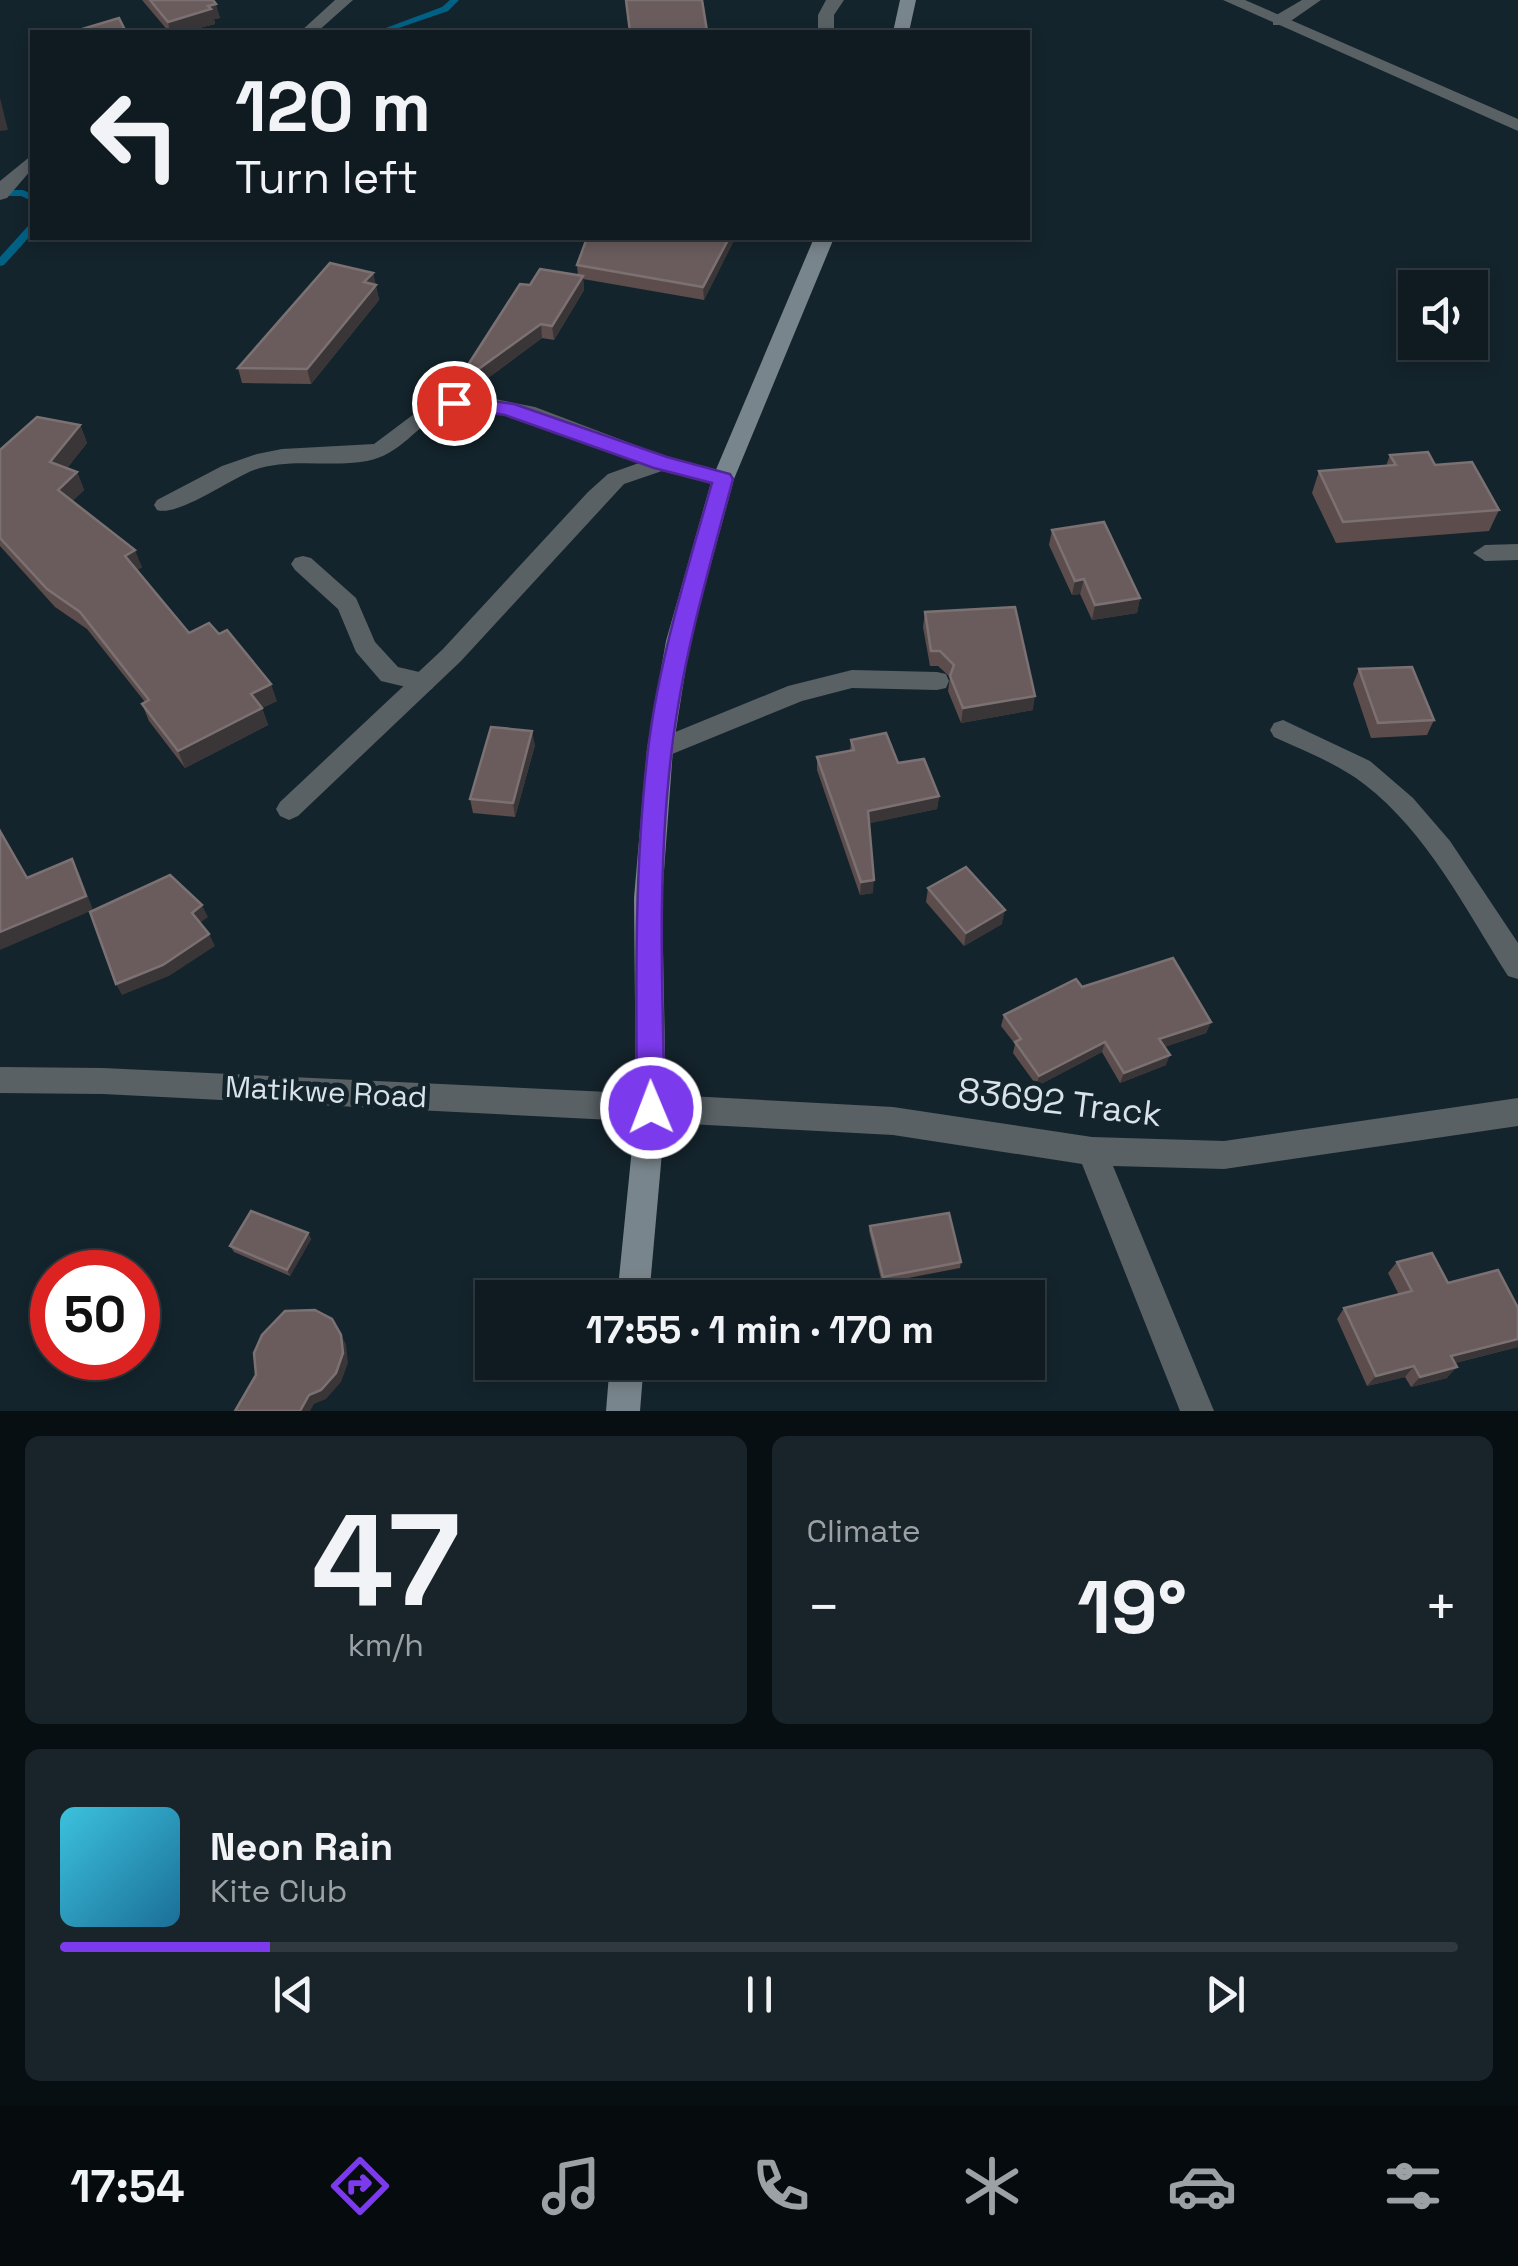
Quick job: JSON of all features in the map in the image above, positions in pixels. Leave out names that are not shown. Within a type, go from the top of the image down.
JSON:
[{"type":"main road","points":[[901,30],[908,0]]},
{"type":"main road","points":[[635,1280],[651,1108],[648,898],[660,749],[678,641],[723,479],[823,240]]},
{"type":"main road","points":[[622,1411],[625,1380]]},
{"type":"street","points":[[310,30],[345,0]]},
{"type":"street","points":[[825,30],[829,7],[836,0]]},
{"type":"street","points":[[1231,0],[1518,126]]},
{"type":"street","points":[[1279,21],[1313,0]]},
{"type":"street","points":[[0,194],[30,162]]},
{"type":"street","points":[[165,505],[269,458],[343,456],[383,450],[396,444],[422,413],[454,403],[507,408],[662,463],[723,479]]},
{"type":"street","points":[[288,809],[423,682],[596,496],[616,480],[662,463]]},
{"type":"street","points":[[1485,553],[1518,552]]},
{"type":"street","points":[[303,564],[348,604],[365,646],[390,674],[423,682]]},
{"type":"street","points":[[660,749],[796,693],[852,679],[937,681]]},
{"type":"street","points":[[1282,730],[1350,762],[1384,785],[1439,847],[1518,967]]},
{"type":"street","name":"Matikwe Road","points":[[0,1080],[122,1082],[651,1108]]},
{"type":"street","name":"83692 Track","points":[[651,1108],[893,1120],[1092,1151],[1224,1155],[1518,1112]]},
{"type":"street","points":[[1092,1151],[1198,1411]]},
{"type":"building","points":[[150,0],[213,0],[216,4],[168,22]]},
{"type":"building","points":[[626,0],[702,0],[707,30],[630,30]]},
{"type":"building","points":[[119,18],[125,30],[82,30]]},
{"type":"building","points":[[586,240],[728,240],[703,287],[577,265]]},
{"type":"building","points":[[330,263],[373,273],[364,282],[376,285],[307,369],[238,368]]},
{"type":"building","points":[[540,269],[583,276],[552,326],[541,324],[466,378],[459,379],[520,284],[530,285]]},
{"type":"building","points":[[37,417],[80,425],[50,462],[77,472],[58,490],[135,550],[125,556],[189,633],[209,623],[219,634],[227,630],[271,684],[251,694],[262,708],[178,751],[142,704],[149,700],[80,612],[47,589],[0,538],[0,450]]},
{"type":"building","points":[[1428,452],[1435,465],[1472,462],[1499,510],[1343,522],[1319,471],[1396,465],[1390,455]]},
{"type":"building","points":[[1104,522],[1140,598],[1095,605],[1084,579],[1075,581],[1052,530]]},
{"type":"building","points":[[1015,607],[1035,696],[963,708],[950,676],[954,665],[940,651],[931,651],[925,612]]},
{"type":"building","points":[[1412,667],[1434,720],[1378,723],[1359,669]]},
{"type":"building","points":[[491,727],[532,731],[513,803],[470,799]]},
{"type":"building","points":[[886,733],[898,763],[924,759],[939,796],[868,811],[874,880],[861,882],[817,757],[854,750],[851,740]]},
{"type":"building","points":[[0,831],[27,878],[72,859],[86,896],[0,932]]},
{"type":"building","points":[[966,867],[1005,910],[966,933],[928,888]]},
{"type":"building","points":[[170,875],[202,905],[192,913],[209,934],[163,965],[116,984],[90,912]]},
{"type":"building","points":[[1173,958],[1211,1022],[1159,1039],[1170,1055],[1124,1073],[1105,1042],[1039,1076],[1015,1042],[1021,1039],[1004,1015],[1076,979],[1082,987]]},
{"type":"building","points":[[251,1211],[308,1233],[287,1270],[230,1246]]},
{"type":"building","points":[[949,1213],[961,1262],[883,1277],[870,1226]]},
{"type":"building","points":[[1432,1253],[1448,1283],[1498,1270],[1518,1308],[1518,1339],[1451,1356],[1457,1367],[1420,1377],[1414,1366],[1376,1376],[1344,1308],[1412,1291],[1397,1262]]},
{"type":"building","points":[[315,1310],[332,1319],[341,1335],[343,1353],[336,1373],[321,1390],[309,1395],[300,1411],[235,1411],[256,1375],[254,1353],[262,1335],[285,1311]]},
{"type":"waterway","points":[[386,30],[445,9],[455,0]]},
{"type":"waterway","points":[[0,193],[30,197]]},
{"type":"waterway","points":[[0,263],[30,230]]},
{"type":"route","points":[[454,403],[507,408],[662,463],[723,479],[678,641],[660,749],[648,898],[651,1108]]}]
